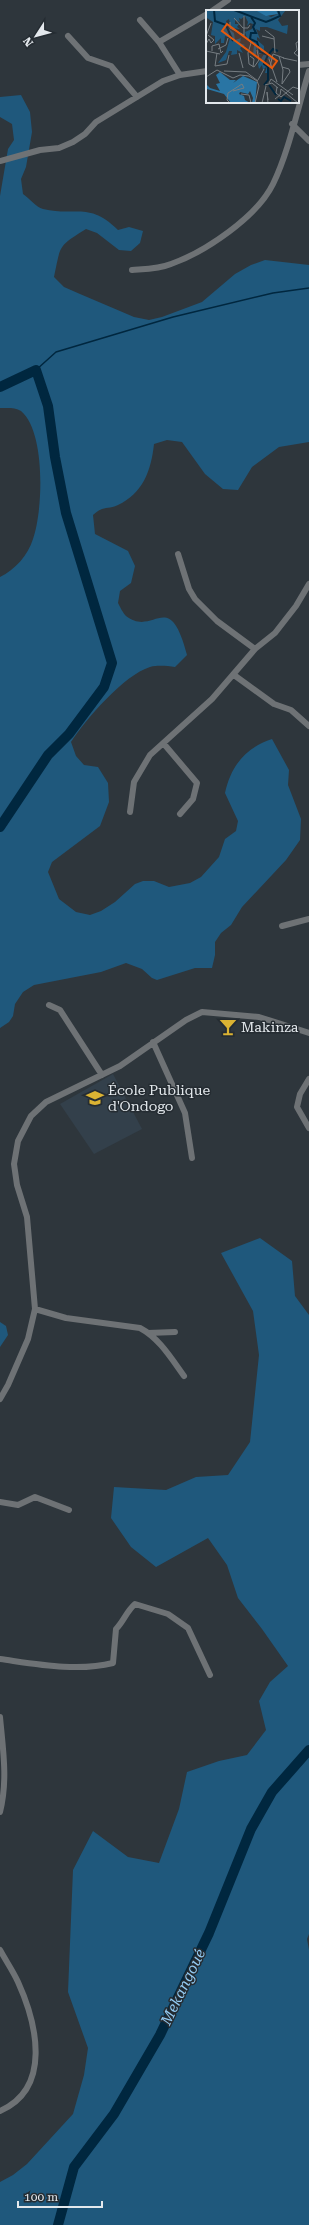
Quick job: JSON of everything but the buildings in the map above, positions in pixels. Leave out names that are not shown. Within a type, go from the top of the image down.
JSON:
[{"type":"street","points":[[213,10],[228,0]]},
{"type":"street","points":[[159,42],[206,15]]},
{"type":"street","points":[[140,20],[159,42],[180,75]]},
{"type":"street","points":[[68,36],[88,58],[111,66],[137,97]]},
{"type":"street","points":[[299,65],[309,64]]},
{"type":"street","points":[[0,161],[40,150],[59,148],[73,142],[86,134],[96,122],[163,81],[180,75],[206,71]]},
{"type":"street","points":[[299,102],[309,71]]},
{"type":"street","points":[[132,270],[156,268],[172,264],[219,239],[264,200],[273,184],[299,103]]},
{"type":"street","points":[[292,124],[309,141]]},
{"type":"street","points":[[178,554],[189,589],[196,599],[217,621],[255,649]]},
{"type":"street","points":[[130,812],[134,782],[150,755],[164,744],[212,699],[255,649],[275,633],[296,606],[309,584]]},
{"type":"street","points":[[234,675],[274,704],[291,710],[309,726]]},
{"type":"street","points":[[164,744],[197,783],[193,799],[180,814]]},
{"type":"street","points":[[282,926],[309,919]]},
{"type":"street","points":[[49,1005],[60,1010],[102,1075]]},
{"type":"street","points":[[0,1399],[8,1385],[28,1339],[35,1309],[28,1227],[15,1172],[15,1156],[21,1134],[31,1116],[46,1102],[102,1075],[186,1020],[202,1012],[259,1016],[309,1033]]},
{"type":"street","points":[[153,1042],[185,1113],[192,1158]]},
{"type":"street","points":[[309,1079],[300,1094],[297,1107],[309,1128]]},
{"type":"street","points":[[35,1309],[66,1318],[140,1328],[148,1333],[184,1376]]},
{"type":"street","points":[[148,1333],[175,1332]]},
{"type":"street","points":[[0,1502],[18,1505],[35,1497],[69,1510]]},
{"type":"street","points":[[0,1658],[32,1664],[69,1666],[99,1666],[113,1663],[116,1628],[122,1623],[125,1613],[134,1604],[168,1614],[188,1628],[210,1675]]},
{"type":"street","points":[[0,1717],[6,1770],[4,1795],[0,1812]]},
{"type":"street","points":[[0,1950],[18,1982],[26,2004],[34,2032],[36,2054],[33,2077],[24,2094],[11,2106],[0,2111]]},
{"type":"shaded area","points":[[21,95],[30,112],[32,132],[26,167],[21,179],[23,194],[43,209],[64,212],[90,213],[108,221],[118,230],[129,227],[143,231],[140,243],[131,251],[119,250],[97,233],[86,229],[70,240],[65,244],[60,252],[54,277],[64,287],[134,317],[149,320],[162,317],[202,302],[235,274],[251,265],[265,260],[309,265],[309,442],[279,447],[252,467],[238,490],[223,489],[205,474],[182,442],[167,440],[154,444],[151,463],[140,488],[127,500],[118,505],[100,510],[93,515],[95,534],[128,551],[135,566],[131,583],[120,591],[118,603],[126,616],[136,621],[145,622],[160,618],[167,618],[174,623],[180,634],[187,655],[175,667],[150,667],[129,679],[106,699],[71,742],[76,756],[84,765],[98,767],[108,783],[109,802],[100,826],[52,862],[48,872],[59,899],[76,912],[90,915],[101,911],[115,902],[135,884],[143,881],[154,881],[169,887],[190,883],[201,877],[219,857],[225,839],[236,831],[238,821],[225,793],[235,766],[254,747],[272,739],[289,770],[288,785],[301,819],[300,840],[286,860],[242,907],[231,925],[221,933],[215,942],[215,955],[212,968],[195,968],[157,980],[152,978],[142,969],[126,963],[101,972],[34,985],[23,992],[15,1004],[13,1016],[9,1022],[0,1028],[0,577],[16,566],[31,545],[39,510],[40,492],[38,453],[35,436],[29,421],[19,410],[0,408],[0,196],[8,149],[14,140],[12,124],[0,117],[0,97]]},
{"type":"shaded area","points":[[113,1074],[142,1129],[94,1154],[60,1104]]},
{"type":"shaded area","points":[[260,1238],[292,1261],[295,1296],[309,1315],[309,1934],[307,1939],[309,1950],[309,2225],[0,2225],[0,2182],[13,2175],[27,2164],[73,2114],[84,2075],[88,2048],[68,1992],[73,1870],[93,1831],[128,1857],[159,1863],[179,1809],[187,1772],[219,1761],[247,1755],[266,1730],[259,1701],[270,1682],[288,1666],[238,1598],[227,1565],[208,1538],[156,1567],[131,1547],[111,1518],[114,1487],[166,1490],[196,1477],[228,1475],[250,1442],[259,1355],[253,1311],[221,1253]]},
{"type":"shaded area","points":[[0,1322],[6,1326],[8,1335],[0,1347]]},
{"type":"waterway","points":[[36,370],[56,352],[173,317],[273,293],[309,288]]},
{"type":"waterway","points":[[0,387],[36,370],[48,406],[55,457],[66,513],[112,663],[104,687],[69,734],[48,755],[0,827]]},
{"type":"waterway","name":"Mekangoué","points":[[58,2225],[74,2167],[114,2114],[160,2035],[209,1933],[251,1829],[272,1792],[309,1750]]},
{"type":"place","name":"Makinza","points":[[228,1027]]},
{"type":"place","name":"École Publique d'Ondogo","points":[[95,1098]]}]
